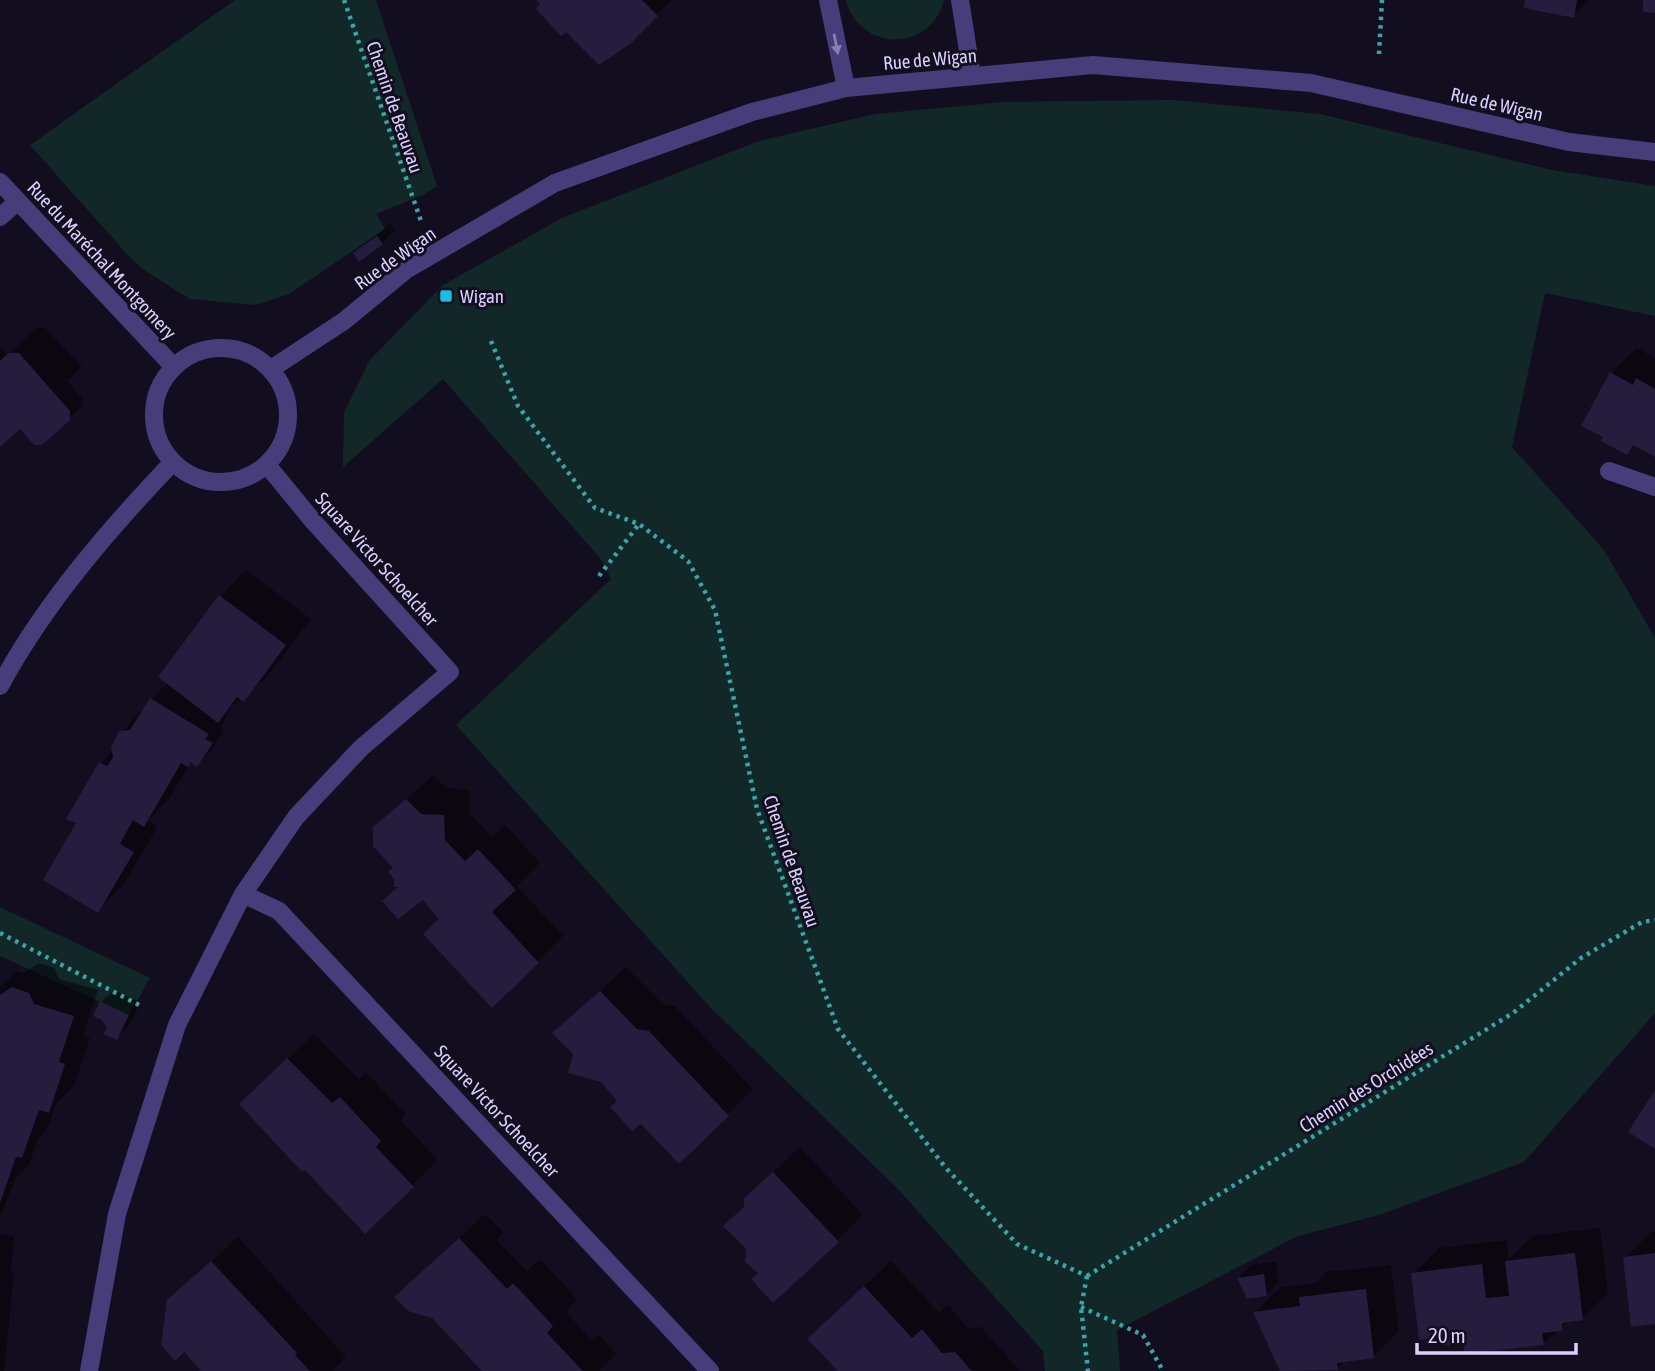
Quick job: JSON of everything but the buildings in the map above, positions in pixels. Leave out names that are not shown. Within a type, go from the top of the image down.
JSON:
[{"type":"street","points":[[828,0],[846,88]]},
{"type":"street","points":[[960,0],[972,76]]},
{"type":"street","name":"Rue de Wigan","points":[[271,369],[344,321],[406,270],[555,183],[752,112],[846,88],[1093,65],[1311,83],[1569,142],[1655,152]]},
{"type":"street","name":"Rue du Maréchal Montgomery","points":[[0,182],[174,367]]},
{"type":"street","points":[[0,217],[18,201]]},
{"type":"street","points":[[229,346],[253,355],[271,369],[284,389],[290,417],[284,442],[267,465],[240,480],[214,483],[191,476],[173,462],[160,443],[152,422],[158,390],[174,367],[197,352],[229,346]]},
{"type":"street","points":[[0,686],[17,654],[118,520],[173,462]]},
{"type":"street","name":"Square Victor Schoelcher","points":[[89,1371],[117,1214],[177,1026],[243,894],[305,807],[361,748],[450,672],[313,522],[267,465]]},
{"type":"street","points":[[1609,471],[1655,487]]},
{"type":"street","name":"Square Victor Schoelcher","points":[[243,894],[279,911],[710,1371]]},
{"type":"path","name":"Chemin de Beauvau","points":[[344,0],[422,223]]},
{"type":"path","points":[[1379,54],[1382,0]]},
{"type":"path","name":"Chemin de Beauvau","points":[[491,341],[518,406],[595,508],[639,524],[688,561],[715,610],[757,809],[838,1029],[945,1167],[1017,1244],[1087,1276]]},
{"type":"path","points":[[599,576],[639,524]]},
{"type":"path","name":"Chemin des Orchidées","points":[[1087,1276],[1513,1013],[1581,958],[1642,922],[1655,920]]},
{"type":"path","points":[[0,933],[144,1007]]},
{"type":"path","points":[[1087,1276],[1081,1307],[1088,1371]]},
{"type":"path","points":[[1081,1307],[1143,1335],[1163,1371]]},
{"type":"green space","points":[[235,0],[376,0],[437,186],[423,195],[376,214],[385,229],[289,294],[256,305],[190,299],[144,270],[30,145]]},
{"type":"green space","points":[[846,0],[944,0],[937,17],[925,30],[911,37],[895,39],[879,37],[865,29],[853,17]]},
{"type":"green space","points":[[1174,100],[1320,114],[1552,170],[1655,186],[1655,316],[1545,293],[1512,447],[1604,550],[1655,638],[1655,1013],[1524,1162],[1379,1215],[1298,1236],[1117,1330],[1120,1371],[1045,1371],[1043,1351],[898,1189],[712,1009],[456,725],[611,579],[600,558],[443,379],[343,467],[344,413],[369,361],[443,285],[562,218],[759,141],[875,114],[1004,102]]},
{"type":"green space","points":[[0,907],[150,978],[129,1015],[0,956]]},
{"type":"place","name":"Wigan","points":[[446,296]]}]
